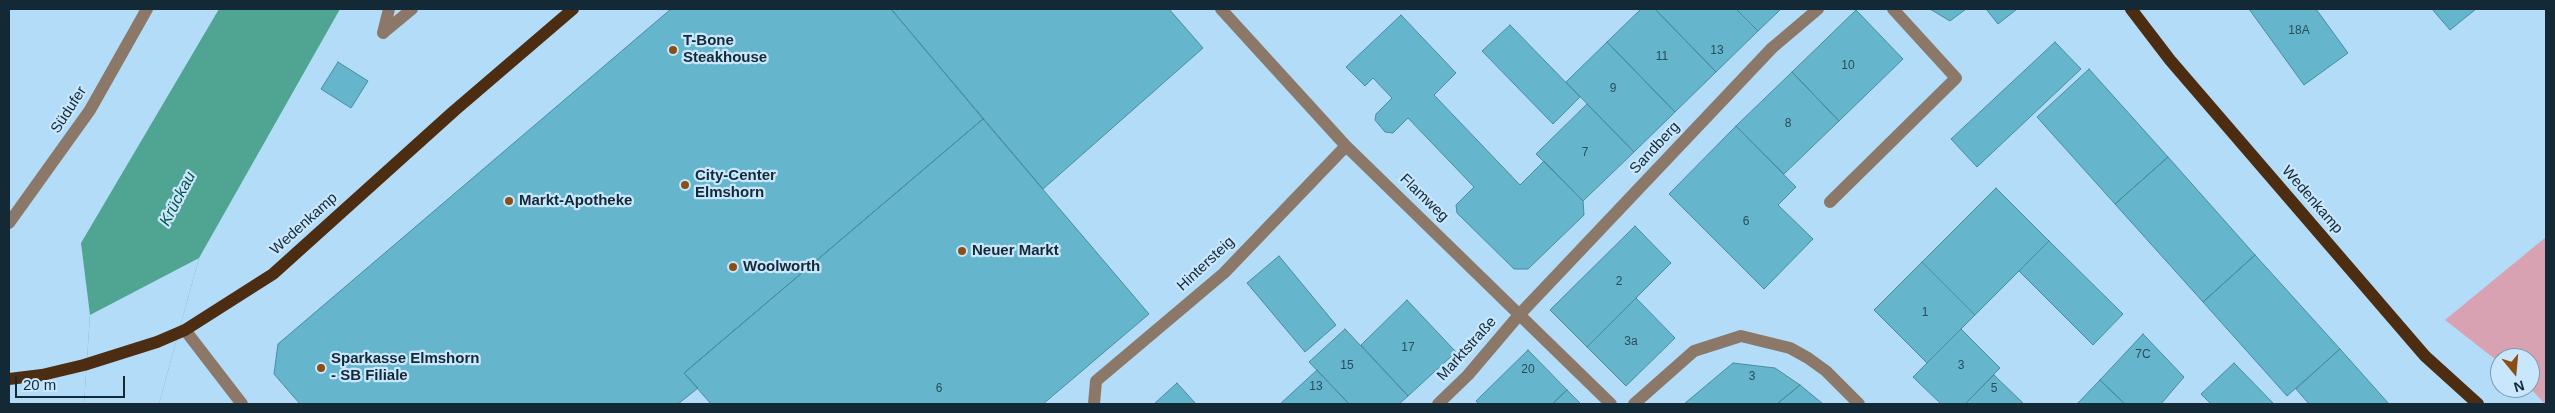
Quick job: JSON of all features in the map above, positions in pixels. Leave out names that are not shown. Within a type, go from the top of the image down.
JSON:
[{"type":"main road","name":"Wedenkamp","points":[[9,379],[42,375],[84,365],[157,342],[185,330],[273,274],[454,111],[573,9]]},
{"type":"main road","name":"Wedenkamp","points":[[2130,9],[2170,60],[2425,356],[2478,404]]},
{"type":"street","name":"Südufer","points":[[9,223],[90,110],[147,9]]},
{"type":"street","points":[[389,9],[383,33],[412,9]]},
{"type":"street","name":"Flamweg","points":[[1221,9],[1346,146],[1611,404]]},
{"type":"street","name":"Sandberg","points":[[1519,315],[1772,48],[1818,9]]},
{"type":"street","points":[[1830,202],[1956,78],[1893,9]]},
{"type":"street","name":"Hintersteig","points":[[1094,404],[1096,381],[1224,273],[1346,146]]},
{"type":"street","name":"Marktstraße","points":[[1438,404],[1468,375],[1519,315]]},
{"type":"street","points":[[185,330],[242,404]]},
{"type":"street","points":[[1634,404],[1694,351],[1741,336],[1790,348],[1808,358],[1826,371],[1859,404]]},
{"type":"shaded area","points":[[2546,237],[2546,404],[2539,398],[2540,348],[2490,348],[2490,355],[2445,320]]},
{"type":"water","name":"Krückau","points":[[219,9],[340,9],[199,258],[159,404],[84,404],[90,315],[81,243]]},
{"type":"pier","points":[[199,258],[159,404],[84,404],[90,315]]},
{"type":"building","name":"City-Center Elmshorn","points":[[671,9],[891,9],[983,119],[684,373],[698,388],[678,404],[300,404],[274,374],[278,344]]},
{"type":"building","points":[[891,9],[1169,9],[1203,48],[1043,189]]},
{"type":"building","points":[[1641,9],[1655,9],[1716,72],[1675,112],[1607,42]]},
{"type":"building","points":[[1655,9],[1736,9],[1758,31],[1716,72]]},
{"type":"building","points":[[1736,9],[1781,9],[1758,31]]},
{"type":"building","points":[[1930,9],[1966,9],[1950,21]]},
{"type":"building","points":[[1986,9],[2017,9],[1998,24]]},
{"type":"building","points":[[2249,9],[2316,9],[2348,53],[2304,85]]},
{"type":"building","points":[[2432,9],[2476,9],[2450,30]]},
{"type":"building","points":[[1856,10],[1903,59],[1839,121],[1792,72]]},
{"type":"building","points":[[1401,15],[1456,73],[1434,95],[1520,185],[1544,161],[1583,201],[1584,215],[1528,269],[1514,269],[1457,213],[1456,205],[1474,187],[1408,118],[1393,133],[1385,132],[1375,120],[1376,114],[1392,98],[1373,78],[1365,86],[1346,67]]},
{"type":"building","points":[[1510,25],[1580,97],[1553,124],[1482,51]]},
{"type":"building","points":[[1607,42],[1675,112],[1634,152],[1566,82]]},
{"type":"building","points":[[2055,42],[2081,69],[1977,167],[1951,139]]},
{"type":"building","points":[[338,62],[368,81],[351,108],[321,89]]},
{"type":"building","points":[[2089,69],[2168,157],[2115,204],[2037,117]]},
{"type":"building","points":[[1792,72],[1839,121],[1784,174],[1736,126]]},
{"type":"building","points":[[1587,104],[1634,152],[1583,201],[1536,154]]},
{"type":"building","name":"Neuer Markt","points":[[983,119],[1149,314],[1043,404],[711,404],[684,373]]},
{"type":"building","points":[[1736,126],[1796,187],[1778,205],[1813,239],[1764,289],[1669,194]]},
{"type":"building","points":[[2168,157],[2255,255],[2203,302],[2115,204]]},
{"type":"building","points":[[1996,188],[2049,241],[1975,315],[1922,262]]},
{"type":"building","points":[[1635,226],[1671,263],[1587,347],[1550,310]]},
{"type":"building","points":[[2049,241],[2123,314],[2093,345],[2019,271]]},
{"type":"building","points":[[2255,255],[2340,349],[2287,396],[2203,302]]},
{"type":"building","points":[[1279,256],[1336,325],[1305,352],[1247,283]]},
{"type":"building","points":[[1922,262],[1975,315],[1927,363],[1874,310]]},
{"type":"building","points":[[1636,298],[1675,338],[1626,386],[1587,347]]},
{"type":"building","points":[[1407,300],[1456,352],[1408,396],[1361,345]]},
{"type":"building","points":[[1345,329],[1408,396],[1399,404],[1349,404],[1309,362]]},
{"type":"building","points":[[1961,329],[2000,368],[1965,404],[1941,404],[1913,377]]},
{"type":"building","points":[[2143,334],[2184,377],[2161,404],[2125,404],[2100,380]]},
{"type":"building","points":[[2340,349],[2389,404],[2309,404],[2296,389]]},
{"type":"building","points":[[1528,350],[1567,390],[1552,404],[1479,404],[1476,401]]},
{"type":"building","points":[[1733,363],[1775,368],[1800,385],[1777,404],[1684,404]]},
{"type":"building","points":[[2234,363],[2274,404],[2211,404],[2201,394]]},
{"type":"building","points":[[1317,370],[1349,404],[1280,404]]},
{"type":"building","points":[[1994,375],[2024,404],[1965,404]]},
{"type":"building","points":[[2100,380],[2125,404],[2077,404]]},
{"type":"building","points":[[1177,383],[1196,404],[1154,404]]},
{"type":"building","points":[[1800,385],[1823,404],[1777,404]]},
{"type":"building","points":[[1567,390],[1581,404],[1552,404]]},
{"type":"place","name":"T-Bone Steakhouse","points":[[673,50]]},
{"type":"place","name":"City-Center Elmshorn","points":[[685,185]]},
{"type":"place","name":"Markt-Apotheke","points":[[509,201]]},
{"type":"place","name":"Neuer Markt","points":[[962,251]]},
{"type":"place","name":"Woolworth","points":[[733,267]]},
{"type":"place","name":"Sparkasse Elmshorn - SB Filiale","points":[[321,368]]}]
